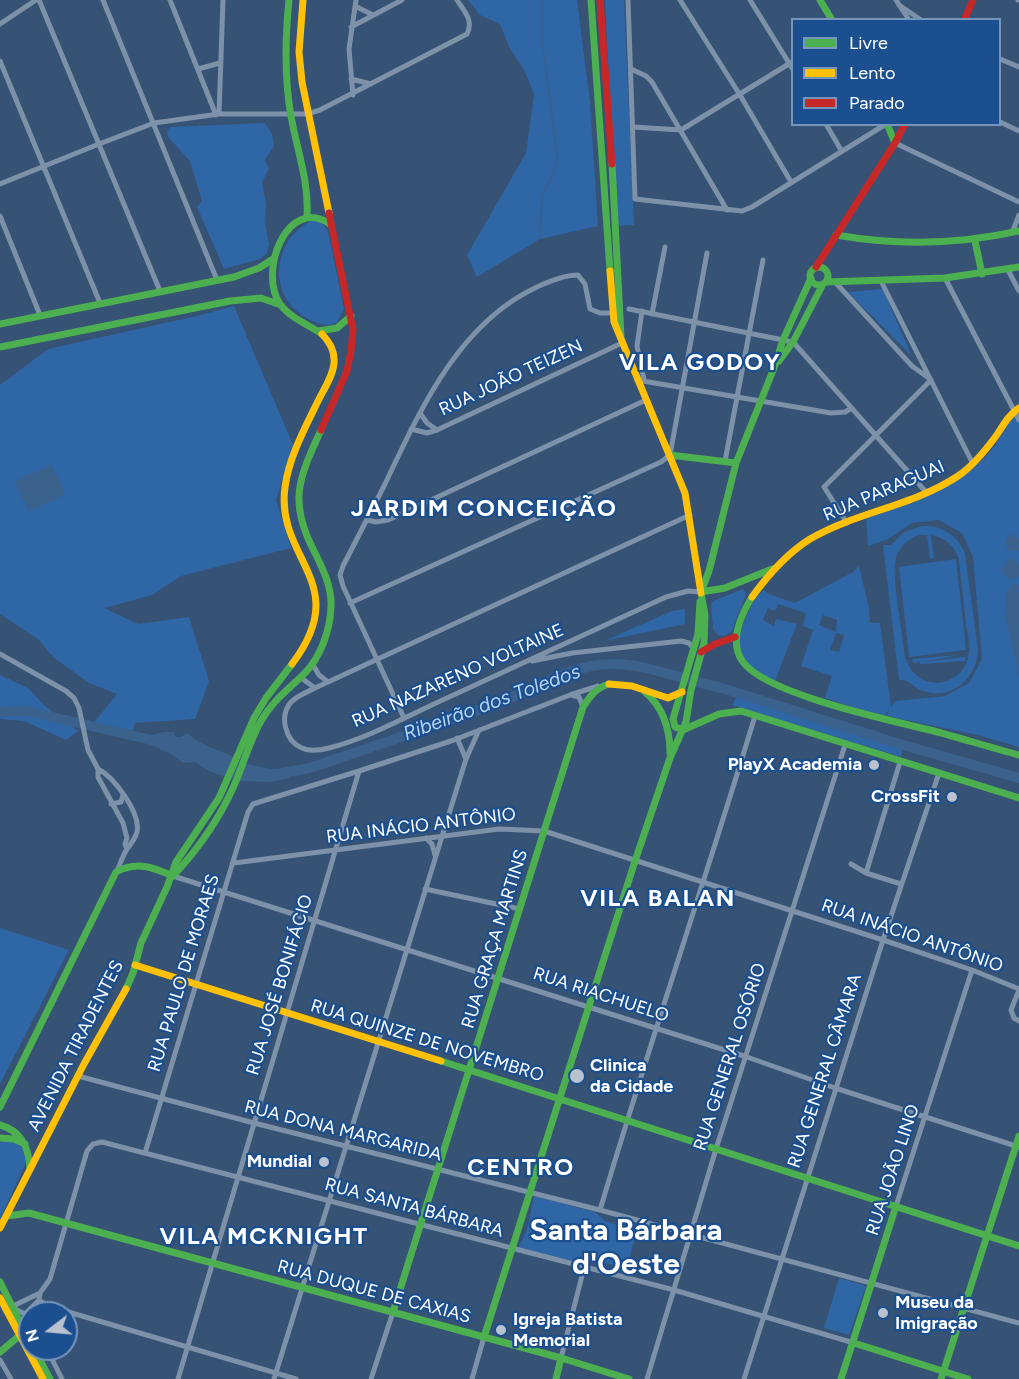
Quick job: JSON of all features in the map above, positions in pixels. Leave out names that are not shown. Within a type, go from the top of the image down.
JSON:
[{"type":"main road","points":[[290,0],[286,24],[286,82],[308,195],[307,216]]},
{"type":"main road","points":[[244,749],[267,711],[284,690],[312,663],[327,630],[331,604],[330,589],[324,568],[301,524],[297,495],[303,473],[351,363],[353,345],[351,316],[307,114],[299,52],[303,0]]},
{"type":"main road","points":[[591,0],[613,313],[621,341],[641,380],[646,399],[685,493],[706,624],[695,663],[672,723],[683,730],[710,717],[726,712],[741,711],[1019,798]]},
{"type":"main road","points":[[600,0],[616,228],[621,341]]},
{"type":"main road","points":[[820,0],[831,18]]},
{"type":"main road","points":[[965,18],[973,0]]},
{"type":"main road","points":[[887,126],[896,143]]},
{"type":"main road","points":[[700,592],[709,569],[736,463],[783,340],[811,278],[812,270],[896,143],[903,126]]},
{"type":"main road","points":[[281,305],[272,278],[273,259],[282,239],[290,229],[307,216],[320,216],[330,224]]},
{"type":"main road","points":[[836,235],[862,241],[923,246],[975,241],[1015,232]]},
{"type":"main road","points":[[975,241],[982,274]]},
{"type":"main road","points":[[774,368],[793,342],[825,283],[828,272],[825,252]]},
{"type":"main road","points":[[0,324],[217,280],[250,272],[273,259]]},
{"type":"main road","points":[[970,276],[980,262]]},
{"type":"main road","points":[[816,267],[822,267],[828,272],[850,280]]},
{"type":"main road","points":[[811,278],[817,284],[850,280],[945,278],[1019,267]]},
{"type":"main road","points":[[0,346],[230,301],[261,298],[281,305],[299,320],[318,331],[331,344],[334,354],[333,365],[296,451],[288,474],[284,496],[287,525],[310,573],[316,596],[316,620],[301,651],[259,708],[244,749]]},
{"type":"main road","points":[[318,331],[337,329],[351,316]]},
{"type":"main road","name":"RUA PARAGUAI","points":[[735,637],[753,594],[777,567],[809,540],[950,481],[973,464],[1017,410]]},
{"type":"main road","points":[[670,455],[736,463]]},
{"type":"main road","name":"RUA PARAGUAI","points":[[700,592],[725,588],[777,567]]},
{"type":"main road","points":[[743,582],[750,586],[753,594]]},
{"type":"main road","points":[[698,651],[735,637],[742,660],[766,680],[883,719],[1019,756]]},
{"type":"main road","points":[[300,677],[296,665],[301,651]]},
{"type":"main road","points":[[601,685],[619,683],[668,698],[685,690]]},
{"type":"main road","name":"RUA GRAÇA MARTINS","points":[[393,1312],[583,707],[588,698],[601,685]]},
{"type":"main road","points":[[642,689],[656,703],[664,717],[671,740],[670,758]]},
{"type":"main road","points":[[484,1337],[635,861],[670,758],[688,717],[685,690]]},
{"type":"main road","name":"AVENIDA TIRADENTES","points":[[0,1228],[130,981],[142,941],[173,876],[176,863],[224,788],[244,749]]},
{"type":"main road","name":"AVENIDA TIRADENTES","points":[[173,876],[200,841],[232,790],[244,749]]},
{"type":"main road","points":[[0,1107],[116,872],[127,865],[138,863],[173,876]]},
{"type":"main road","name":"RUA QUINZE DE NOVEMBRO","points":[[135,965],[560,1098],[1019,1246]]},
{"type":"main road","points":[[0,1125],[15,1131],[26,1144],[30,1170]]},
{"type":"main road","points":[[942,1375],[1019,1136]]},
{"type":"main road","points":[[0,1138],[14,1139],[26,1144]]},
{"type":"main road","name":"RUA JOÃO LINO","points":[[841,1379],[896,1206]]},
{"type":"main road","name":"RUA DUQUE DE CAXIAS","points":[[7,1216],[28,1213],[561,1358],[629,1379]]},
{"type":"main road","points":[[0,1282],[18,1331]]},
{"type":"main road","points":[[0,1298],[17,1326]]},
{"type":"main road","points":[[9,1345],[17,1326]]},
{"type":"main road","points":[[0,1352],[18,1337]]},
{"type":"main road","name":"RUA SANTA BÁRBARA","points":[[854,1343],[942,1375],[968,1379]]},
{"type":"main road","points":[[556,1379],[561,1358]]},
{"type":"main road","points":[[33,1361],[43,1379]]},
{"type":"main road","points":[[40,1361],[50,1379]]},
{"type":"street","points":[[0,24],[37,0],[160,291]]},
{"type":"street","points":[[103,0],[217,280]]},
{"type":"street","points":[[170,0],[218,115]]},
{"type":"street","points":[[218,115],[223,0]]},
{"type":"street","points":[[351,27],[402,0]]},
{"type":"street","points":[[0,184],[154,123],[218,115],[307,114],[320,110],[353,95],[467,34],[470,20],[457,0]]},
{"type":"street","points":[[628,0],[635,199],[742,211],[883,126]]},
{"type":"street","points":[[680,0],[740,94],[791,182]]},
{"type":"street","points":[[750,0],[791,63]]},
{"type":"street","points":[[898,2],[908,18]]},
{"type":"street","points":[[898,2],[918,18]]},
{"type":"street","points":[[353,95],[348,49],[355,3],[373,15]]},
{"type":"street","points":[[1001,60],[1019,67]]},
{"type":"street","points":[[0,61],[100,303]]},
{"type":"street","points":[[198,69],[220,63]]},
{"type":"street","points":[[633,127],[681,130],[791,66]]},
{"type":"street","points":[[631,69],[646,76],[652,82],[727,210]]},
{"type":"street","points":[[351,79],[373,84]]},
{"type":"street","points":[[1001,123],[1019,131]]},
{"type":"street","points":[[827,126],[841,150]]},
{"type":"street","points":[[896,143],[1019,202]]},
{"type":"street","points":[[1015,232],[1019,215]]},
{"type":"street","points":[[0,216],[40,315]]},
{"type":"street","points":[[652,314],[665,247]]},
{"type":"street","points":[[350,603],[650,467],[670,455],[707,253]]},
{"type":"street","points":[[724,461],[763,260]]},
{"type":"street","points":[[1008,270],[1019,291]]},
{"type":"street","points":[[404,718],[350,603],[341,580],[341,571],[411,429],[445,372],[474,335],[513,300],[561,278],[578,275],[585,284],[590,309],[600,313],[613,313]]},
{"type":"street","points":[[945,278],[1017,410],[1019,420]]},
{"type":"street","points":[[881,280],[973,464]]},
{"type":"street","points":[[835,282],[912,366],[931,380]]},
{"type":"street","points":[[629,309],[793,342],[926,492]]},
{"type":"street","points":[[642,311],[637,346],[641,380],[831,413],[845,412],[852,408]]},
{"type":"street","name":"RUA JOÃO TEIZEN","points":[[411,429],[427,433],[437,430],[621,341]]},
{"type":"street","points":[[847,523],[824,487],[931,380]]},
{"type":"street","points":[[367,520],[382,522],[388,520],[646,399]]},
{"type":"street","points":[[420,412],[427,423],[437,430]]},
{"type":"street","points":[[375,505],[388,520]]},
{"type":"street","name":"RUA NAZARENO VOLTAINE","points":[[690,515],[295,699],[285,715],[289,736],[294,743],[305,749],[329,748],[404,718],[666,597],[688,591],[700,592]]},
{"type":"street","points":[[521,664],[572,654],[681,641],[689,643],[698,651]]},
{"type":"street","points":[[569,642],[572,654]]},
{"type":"street","points":[[0,654],[66,691],[77,703],[88,750],[98,769],[98,777],[123,823],[127,849]]},
{"type":"street","points":[[312,663],[318,675],[328,682]]},
{"type":"street","points":[[300,677],[315,688]]},
{"type":"street","points":[[359,771],[479,730],[570,694],[601,685]]},
{"type":"street","points":[[570,694],[579,697],[583,707]]},
{"type":"street","points":[[600,1210],[755,716]]},
{"type":"street","points":[[274,1376],[466,759],[479,730]]},
{"type":"street","points":[[457,738],[466,759]]},
{"type":"street","name":"RUA GENERAL OSÓRIO","points":[[646,1379],[844,745]]},
{"type":"street","points":[[866,873],[900,762]]},
{"type":"street","points":[[98,769],[104,772],[123,795],[134,811],[137,823],[137,833],[116,872]]},
{"type":"street","name":"RUA PAULO DE MORAES","points":[[145,1153],[248,812],[253,804],[359,771]]},
{"type":"street","name":"RUA JOSÉ BONIFÁCIO","points":[[178,1379],[359,771]]},
{"type":"street","name":"RUA GENERAL CÂMARA","points":[[744,1379],[806,1177],[939,773]]},
{"type":"street","points":[[111,804],[119,803],[123,795]]},
{"type":"street","name":"RUA INÁCIO ANTÔNIO","points":[[234,863],[499,829],[544,831],[883,940],[972,970],[1019,990]]},
{"type":"street","points":[[426,838],[432,844],[435,857]]},
{"type":"street","points":[[851,864],[866,873],[901,884]]},
{"type":"street","name":"RUA RIACHUELO","points":[[173,876],[747,1057],[1017,1147]]},
{"type":"street","points":[[425,889],[520,909]]},
{"type":"street","name":"RUA JOÃO LINO","points":[[896,1206],[972,970]]},
{"type":"street","points":[[1019,990],[1011,1010],[1014,1018],[1019,1021]]},
{"type":"street","name":"RUA DONA MARGARIDA","points":[[78,1076],[438,1171],[600,1210],[1019,1323]]},
{"type":"street","name":"RUA SANTA BÁRBARA","points":[[65,1223],[87,1151],[93,1144],[102,1142],[512,1250],[674,1290],[854,1343]]},
{"type":"street","points":[[65,1223],[50,1279],[40,1293],[39,1300],[48,1306],[188,1347],[274,1376],[296,1379]]},
{"type":"street","points":[[561,1358],[584,1268]]},
{"type":"street","points":[[11,1307],[40,1293]]},
{"type":"street","points":[[11,1307],[18,1310]]},
{"type":"street","name":"RUA GRAÇA MARTINS","points":[[371,1379],[393,1312]]},
{"type":"street","points":[[472,1379],[484,1337]]},
{"type":"street","points":[[0,1360],[11,1379]]},
{"type":"street","points":[[53,1361],[62,1379]]},
{"type":"shaded area","points":[[468,0],[577,0],[590,102],[598,226],[540,239],[477,277],[467,255],[526,153],[534,94],[524,70],[509,47],[500,24],[480,15]]},
{"type":"shaded area","points":[[605,0],[624,0],[634,225],[616,226]]},
{"type":"shaded area","points":[[265,123],[272,134],[274,146],[265,160],[269,168],[262,183],[269,244],[267,253],[260,259],[224,269],[197,207],[202,201],[190,161],[168,137],[167,130],[171,127]]},
{"type":"shaded area","points":[[313,220],[321,222],[328,231],[344,309],[337,322],[329,325],[315,322],[299,313],[288,301],[281,287],[279,272],[281,257],[288,242],[298,230]]},
{"type":"shaded area","points":[[883,289],[911,355],[848,292]]},
{"type":"shaded area","points":[[234,306],[293,445],[276,500],[291,548],[181,576],[152,595],[104,608],[138,624],[189,617],[209,681],[195,719],[135,723],[131,735],[91,726],[117,694],[89,683],[53,657],[38,639],[0,614],[0,385],[48,349]]},
{"type":"shaded area","points":[[1014,414],[1019,421],[1019,747],[978,735],[887,716],[889,710],[883,717],[825,698],[832,676],[801,666],[813,630],[803,626],[806,613],[778,604],[775,611],[768,608],[763,620],[774,626],[776,619],[797,624],[775,681],[748,664],[742,657],[740,649],[741,630],[755,599],[764,590],[768,594],[795,603],[853,572],[859,566],[869,608],[870,623],[880,623],[891,707],[896,701],[945,696],[969,683],[982,659],[973,557],[962,533],[939,520],[912,523],[888,539],[868,546],[866,518],[932,493],[962,476],[989,453]],"holes":[[[823,615],[837,620],[836,632],[819,625]],[[836,633],[844,635],[839,652],[830,650]]]},
{"type":"shaded area","points":[[52,465],[65,495],[28,511],[15,481]]},
{"type":"shaded area","points":[[922,526],[942,529],[958,541],[965,553],[978,650],[977,660],[968,678],[961,685],[944,693],[923,691],[906,681],[899,680],[883,545],[891,545],[904,532]],"holes":[[[918,535],[927,535],[930,559],[934,558],[931,535],[949,543],[959,560],[969,645],[969,653],[963,669],[949,680],[936,683],[925,681],[917,676],[905,657],[895,578],[896,558],[902,547]]]},
{"type":"shaded area","points":[[1012,534],[1019,538],[1019,551],[1010,551],[1005,544],[1007,538]]},
{"type":"shaded area","points":[[956,559],[966,650],[909,657],[899,567]]},
{"type":"shaded area","points":[[1008,559],[1013,559],[1019,564],[1019,577],[1012,579],[1011,582],[1002,571]]},
{"type":"shaded area","points":[[1013,583],[1019,586],[1019,675],[1005,615],[1006,594]]},
{"type":"shaded area","points":[[743,589],[746,594],[732,631],[724,636],[718,635],[713,629],[711,605],[713,601]]},
{"type":"shaded area","points":[[685,609],[685,624],[604,641],[672,611]]},
{"type":"shaded area","points":[[959,655],[922,662],[965,657],[966,661],[920,664],[920,662],[913,663],[912,659]]},
{"type":"shaded area","points":[[0,675],[28,688],[45,706],[78,731],[66,740],[24,721],[0,719]]},
{"type":"shaded area","points":[[738,693],[903,745],[901,757],[732,705]]},
{"type":"shaded area","points":[[174,732],[175,737],[188,733],[210,747],[232,756],[237,762],[271,769],[290,768],[296,771],[290,778],[270,782],[240,781],[211,772],[194,762],[183,763],[145,742],[147,736]]},
{"type":"shaded area","points":[[914,747],[975,761],[1019,774],[1019,778]]},
{"type":"shaded area","points":[[0,928],[69,950],[0,1084]]},
{"type":"shaded area","points":[[15,1142],[24,1150],[28,1158],[0,1219],[0,1143]]},
{"type":"shaded area","points":[[534,1196],[595,1212],[605,1221],[637,1230],[626,1271],[595,1260],[580,1264],[519,1248],[528,1225]]},
{"type":"shaded area","points":[[839,1278],[866,1286],[849,1335],[824,1328]]},
{"type":"waterway","points":[[540,239],[542,196],[558,162],[542,40],[542,0]]},
{"type":"waterway","name":"Ribeirão dos Toledos","points":[[283,773],[310,768],[509,699],[581,668],[624,664],[652,669],[722,688],[903,745],[1019,778]]},
{"type":"waterway","name":"Ribeirão dos Toledos","points":[[0,712],[27,711],[160,742]]},
{"type":"traffic: fast","points":[[289,0],[286,44],[287,87],[304,178],[307,216]]},
{"type":"traffic: fast","points":[[591,0],[610,271]]},
{"type":"traffic: fast","points":[[820,0],[831,18]]},
{"type":"traffic: fast","points":[[888,126],[895,143]]},
{"type":"traffic: fast","points":[[612,164],[621,337]]},
{"type":"traffic: fast","points":[[322,334],[284,309],[274,290],[272,274],[275,257],[289,228],[301,220],[315,218],[330,224]]},
{"type":"traffic: fast","points":[[836,235],[882,241],[928,242],[973,239],[1019,231]]},
{"type":"traffic: fast","points":[[975,241],[982,274]]},
{"type":"traffic: fast","points":[[0,324],[234,277],[259,268],[273,259]]},
{"type":"traffic: fast","points":[[819,267],[825,270],[828,276],[825,282],[819,285],[813,282],[810,276],[813,270],[819,267]]},
{"type":"traffic: fast","points":[[826,282],[945,278],[1019,267]]},
{"type":"traffic: fast","points":[[772,569],[725,588],[701,592],[709,571],[736,463],[783,340],[811,278]]},
{"type":"traffic: fast","points":[[779,361],[793,342],[823,284]]},
{"type":"traffic: fast","points":[[0,347],[230,301],[261,298],[281,305]]},
{"type":"traffic: fast","points":[[318,331],[337,328],[351,316]]},
{"type":"traffic: fast","points":[[174,875],[199,845],[221,811],[265,714],[310,667],[320,651],[329,625],[330,592],[324,571],[306,533],[299,503],[302,476],[321,430]]},
{"type":"traffic: fast","points":[[670,455],[736,463]]},
{"type":"traffic: fast","points":[[484,1337],[635,861],[670,758],[686,722],[691,690],[704,643],[705,615],[701,593]]},
{"type":"traffic: fast","points":[[752,597],[740,620],[736,637],[743,662],[756,674],[801,695],[859,713],[1019,755]]},
{"type":"traffic: fast","points":[[683,730],[675,727],[673,719],[698,634],[700,602]]},
{"type":"traffic: fast","points":[[126,989],[141,943],[176,862],[219,798],[254,718],[292,664]]},
{"type":"traffic: fast","points":[[393,1312],[583,707],[594,693],[609,684]]},
{"type":"traffic: fast","points":[[645,692],[652,698],[665,720],[670,753]]},
{"type":"traffic: fast","points":[[683,730],[719,714],[741,711],[1019,798]]},
{"type":"traffic: fast","points":[[0,1107],[116,872],[138,866],[173,876]]},
{"type":"traffic: fast","points":[[441,1061],[1019,1246]]},
{"type":"traffic: fast","points":[[0,1125],[14,1131],[23,1141],[30,1169]]},
{"type":"traffic: fast","points":[[941,1379],[1019,1136]]},
{"type":"traffic: fast","points":[[0,1138],[14,1139],[25,1144]]},
{"type":"traffic: fast","points":[[841,1379],[896,1206]]},
{"type":"traffic: fast","points":[[7,1216],[29,1213],[561,1358],[629,1379]]},
{"type":"traffic: fast","points":[[0,1282],[18,1318]]},
{"type":"traffic: fast","points":[[0,1352],[18,1337]]},
{"type":"traffic: fast","points":[[854,1343],[968,1379]]},
{"type":"traffic: fast","points":[[556,1379],[561,1358]]},
{"type":"traffic: fast","points":[[40,1361],[50,1379]]},
{"type":"traffic: slow","points":[[303,0],[299,52],[302,82],[329,213]]},
{"type":"traffic: slow","points":[[610,271],[614,322],[685,493],[701,593]]},
{"type":"traffic: slow","points":[[292,664],[309,636],[316,612],[314,591],[291,534],[285,512],[285,487],[298,443],[333,368],[333,351],[322,334]]},
{"type":"traffic: slow","points":[[752,597],[778,565],[810,539],[846,522],[922,495],[958,476],[978,458],[1009,417],[1019,408]]},
{"type":"traffic: slow","points":[[609,684],[632,686],[668,698],[682,692]]},
{"type":"traffic: slow","points":[[135,965],[441,1061]]},
{"type":"traffic: slow","points":[[0,1228],[84,1064],[126,989]]},
{"type":"traffic: slow","points":[[0,1298],[43,1379]]},
{"type":"traffic: jam","points":[[600,0],[612,164]]},
{"type":"traffic: jam","points":[[965,18],[973,0]]},
{"type":"traffic: jam","points":[[816,267],[904,126]]},
{"type":"traffic: jam","points":[[321,430],[347,371],[353,330],[329,213]]},
{"type":"traffic: jam","points":[[701,652],[735,637]]},
{"type":"place","name":"PlayX Academia","points":[[874,765]]},
{"type":"place","name":"CrossFit","points":[[952,797]]},
{"type":"place","name":"Clinica da Cidade","points":[[577,1076]]},
{"type":"place","name":"Mundial","points":[[324,1162]]},
{"type":"place","name":"Museu da Imigração","points":[[883,1313]]},
{"type":"place","name":"Igreja Batista Memorial","points":[[501,1330]]},
{"type":"district","name":"VILA GODOY","points":[[700,363]]},
{"type":"district","name":"JARDIM CONCEIÇÃO","points":[[484,509]]},
{"type":"district","name":"VILA BALAN","points":[[658,899]]},
{"type":"district","name":"CENTRO","points":[[521,1168]]},
{"type":"district","name":"VILA MCKNIGHT","points":[[264,1237]]},
{"type":"district","name":"Santa Bárbara d'Oeste","points":[[626,1248]]}]
